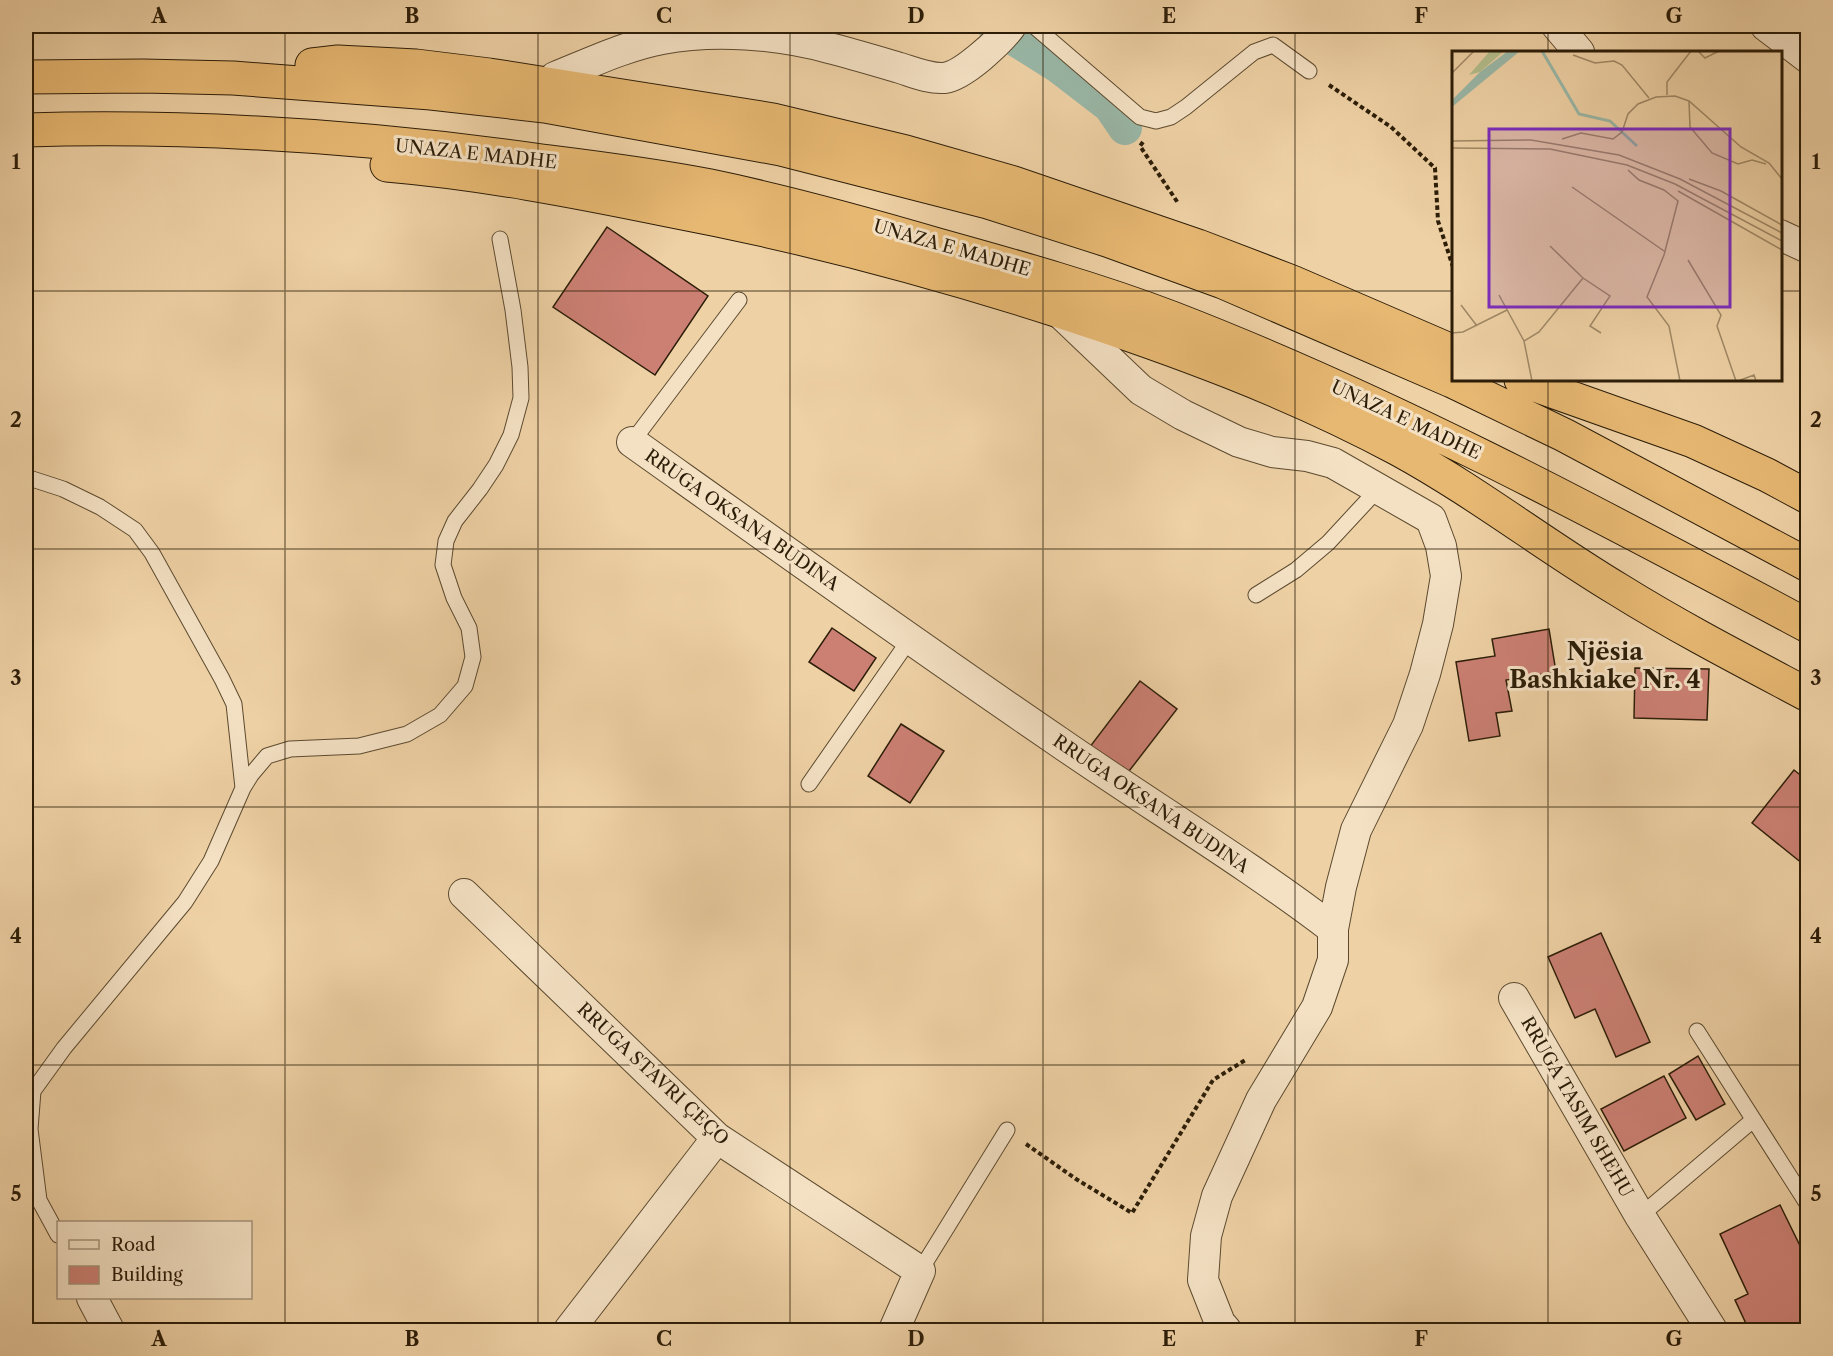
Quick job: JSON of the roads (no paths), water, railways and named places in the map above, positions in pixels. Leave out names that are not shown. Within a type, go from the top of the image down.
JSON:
[{"type":"highway","points":[[233,78],[338,62],[416,66],[500,76],[774,120],[906,152],[1101,211],[1292,282],[1452,351]]},
{"type":"highway","points":[[26,77],[233,78],[397,90],[545,106],[781,149],[988,202],[1107,240],[1223,282],[1452,381],[1564,435],[1808,565]]},
{"type":"highway","name":"UNAZA E MADHE","points":[[26,130],[86,129],[247,133],[463,150],[708,186],[849,219],[1046,275],[1171,318],[1418,423],[1526,477],[1808,626]]},
{"type":"highway","points":[[247,133],[274,149],[306,158],[479,176],[584,193],[767,229],[905,264],[1130,334],[1261,384],[1398,449],[1478,496],[1620,591],[1808,695]]},
{"type":"highway","points":[[1524,381],[1693,441],[1767,475],[1808,497]]},
{"type":"street","points":[[555,77],[630,47],[662,39],[698,35],[744,36],[794,41],[827,47],[926,76],[944,78],[961,71],[1018,26]]},
{"type":"street","points":[[1557,26],[1578,51]]},
{"type":"street","points":[[1766,26],[1808,58]]},
{"type":"street","points":[[1782,236],[1808,248]]},
{"type":"street","points":[[1057,310],[1141,390],[1183,415],[1239,442],[1272,453],[1306,456],[1334,463],[1431,519],[1441,546],[1446,576],[1438,624],[1408,725],[1356,830],[1333,929],[1333,960],[1317,1007],[1261,1100],[1218,1196],[1206,1236],[1203,1280],[1220,1323],[1226,1330]]},
{"type":"street","name":"RRUGA OKSANA BUDINA","points":[[632,442],[1061,744],[1286,893],[1333,929]]},
{"type":"street","name":"RRUGA STAVRI ÇEÇO","points":[[464,894],[717,1138],[920,1271]]},
{"type":"street","name":"RRUGA TASIM SHEHU","points":[[1514,998],[1640,1216],[1712,1330]]},
{"type":"street","points":[[569,1330],[717,1138]]},
{"type":"street","points":[[894,1330],[920,1271]]},
{"type":"street","points":[[93,1299],[110,1330]]},
{"type":"lane","points":[[1018,26],[1140,117],[1156,121],[1179,112],[1254,52],[1272,45],[1309,71]]},
{"type":"lane","points":[[57,1233],[39,1200],[30,1129],[33,1091],[64,1048],[185,902],[211,861],[243,788],[267,756],[290,749],[359,746],[407,734],[440,715],[465,686],[473,657],[468,628],[454,598],[443,565],[446,541],[455,520],[496,465],[511,435],[521,398],[520,367],[513,310],[500,239]]},
{"type":"lane","name":"RRUGA OKSANA BUDINA","points":[[632,442],[739,300]]},
{"type":"lane","points":[[26,477],[63,489],[100,507],[135,530],[152,553],[234,705],[243,788]]},
{"type":"lane","points":[[1256,595],[1296,570],[1328,543],[1379,488]]},
{"type":"lane","points":[[809,784],[910,639]]},
{"type":"lane","points":[[1697,1031],[1808,1205]]},
{"type":"lane","name":"RRUGA TASIM SHEHU","points":[[1640,1216],[1753,1120]]},
{"type":"lane","points":[[920,1271],[1007,1130]]},
{"type":"waterway","points":[[994,26],[1058,66],[1110,106],[1125,128]]},
{"type":"district","name":"Njësia Bashkiake Nr. 4","points":[[1605,665]]}]
